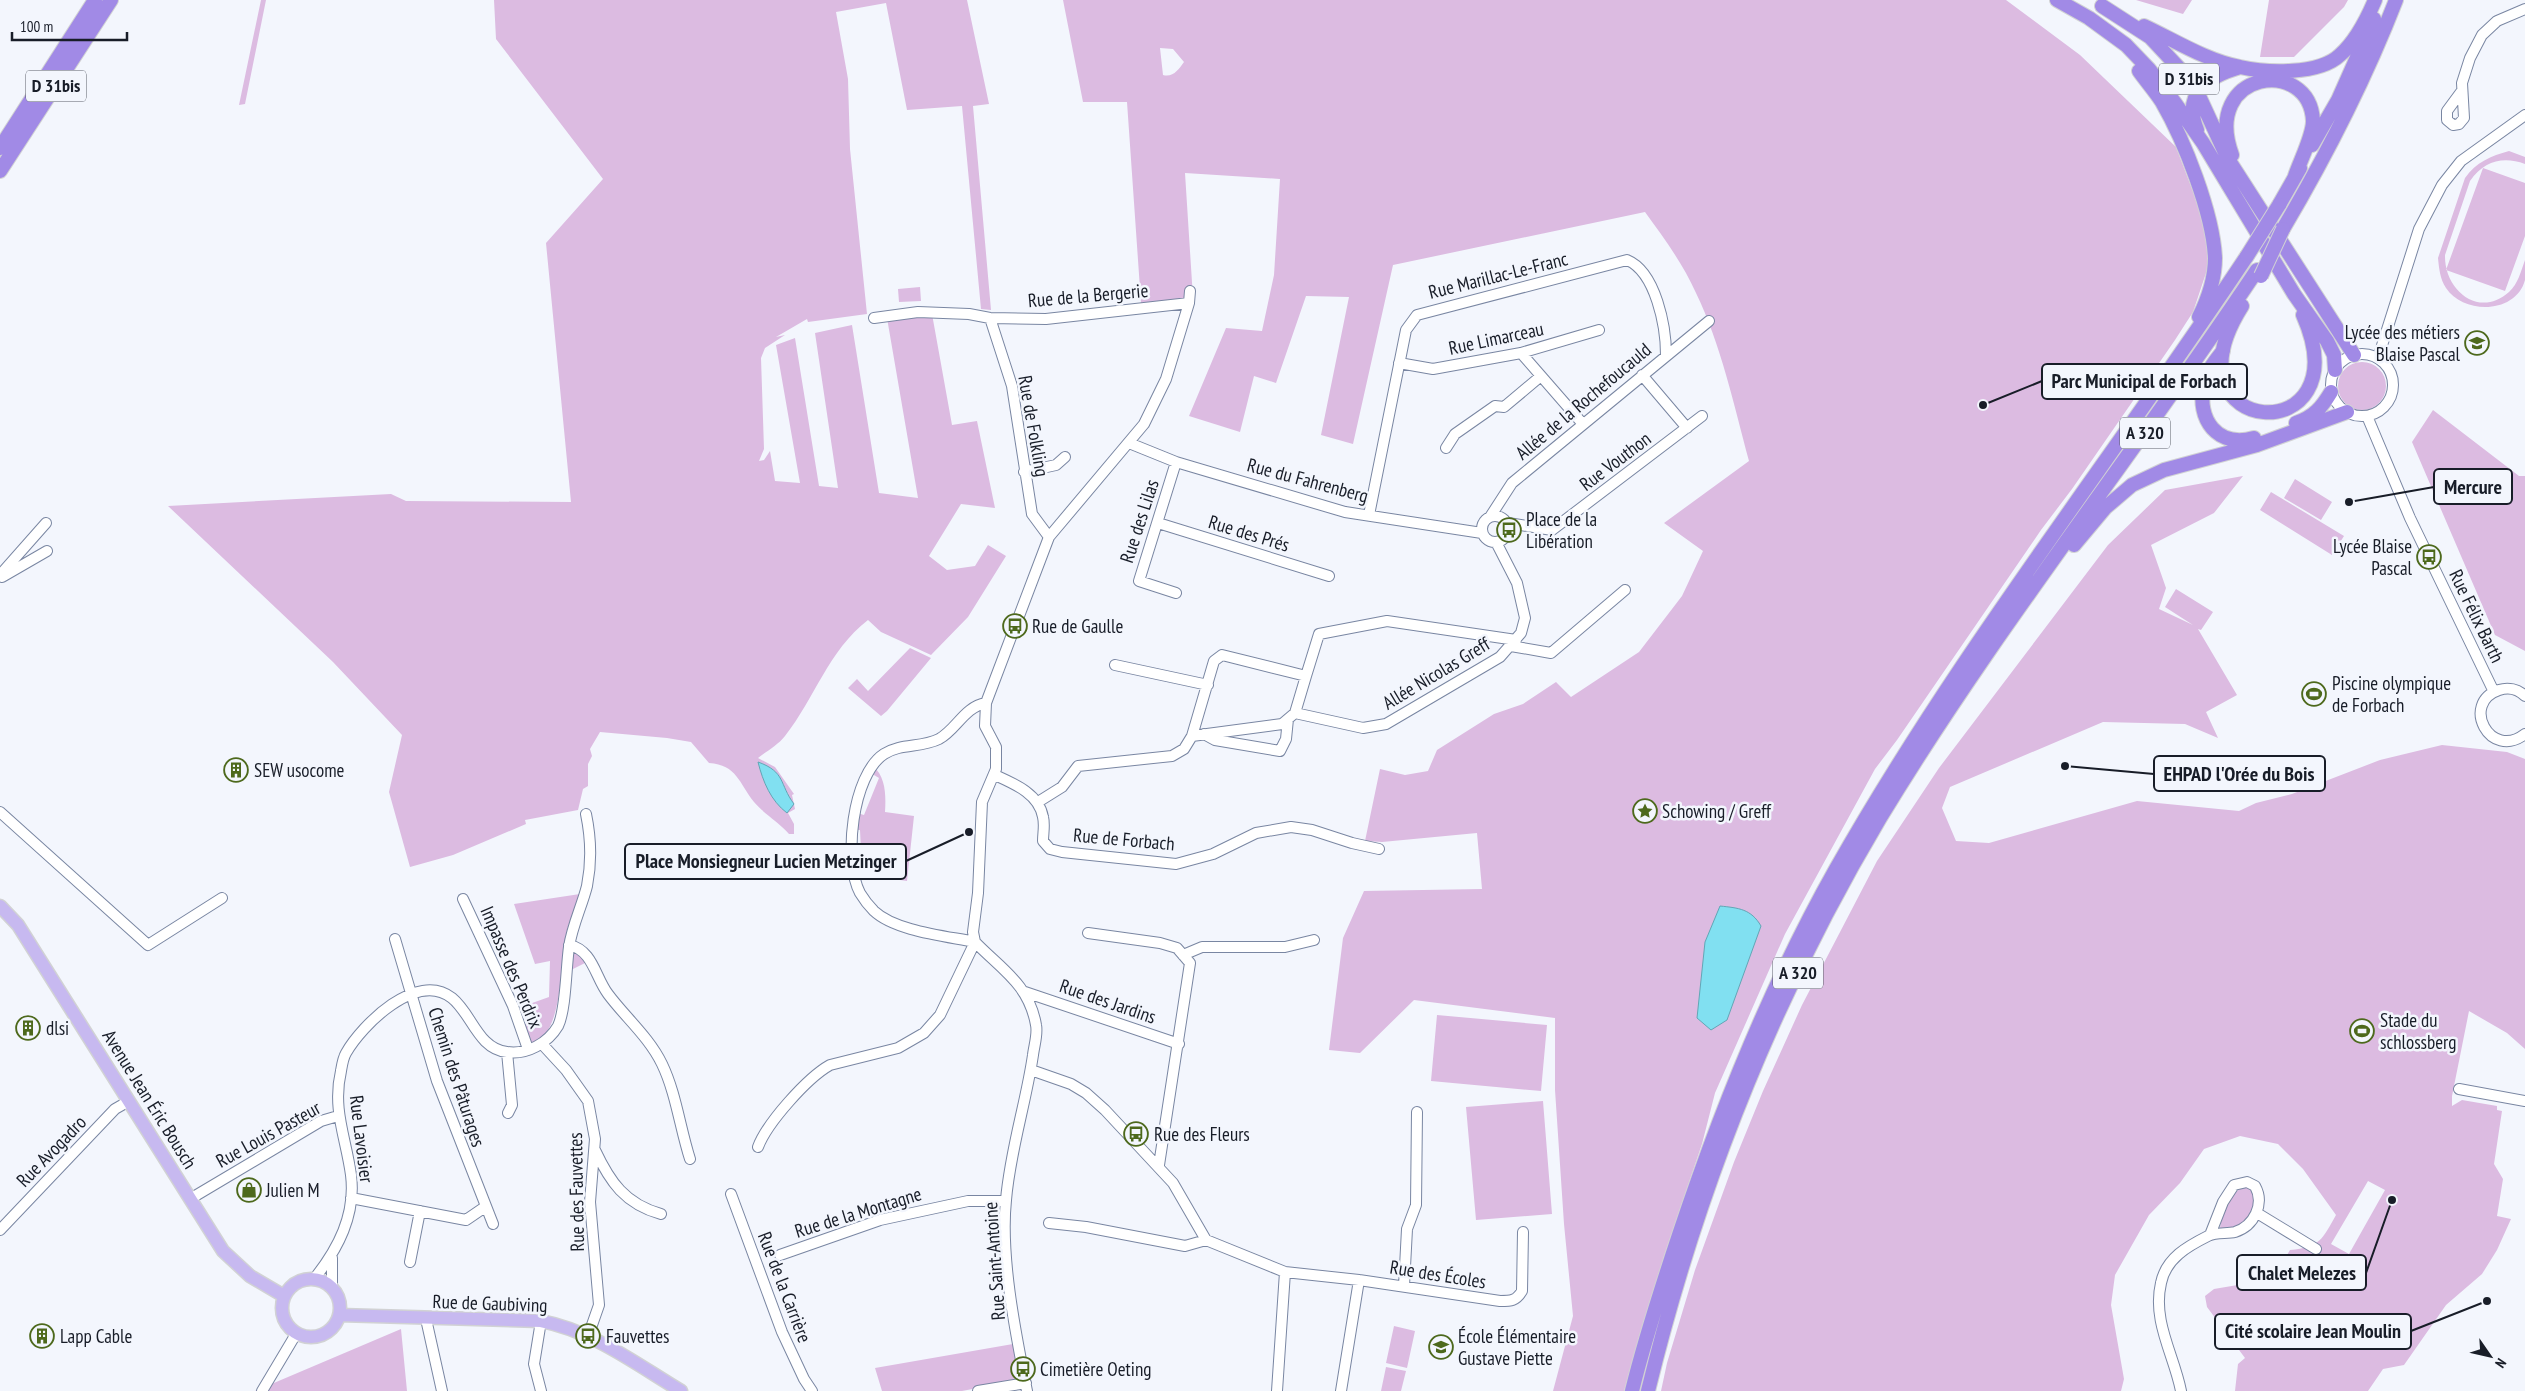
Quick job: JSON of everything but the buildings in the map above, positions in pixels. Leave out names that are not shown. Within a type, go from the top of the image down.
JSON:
[{"type":"highway","name":"D 31bis","points":[[0,148],[95,0]]},
{"type":"highway","name":"D 31bis","points":[[0,171],[111,0]]},
{"type":"highway","name":"D 31bis","points":[[2057,0],[2089,18],[2126,45],[2149,69],[2202,143],[2294,294],[2327,341],[2334,354],[2335,370]]},
{"type":"highway","points":[[2057,0],[2110,41],[2137,69],[2161,100],[2182,143],[2207,213],[2215,258],[2213,277],[2204,306],[2178,360]]},
{"type":"highway","points":[[2096,3],[2211,58],[2240,68],[2299,70],[2320,67],[2339,57],[2353,42],[2375,0]]},
{"type":"highway","name":"A 320","points":[[1632,1391],[1669,1266],[1707,1151],[1764,1014],[1809,919],[1862,823],[1979,642],[2040,552],[2178,360],[2279,205],[2338,100],[2382,0]]},
{"type":"highway","points":[[2332,392],[2320,410],[2307,420],[2252,438],[2235,440],[2221,435],[2210,427],[2205,418],[2202,396],[2204,384],[2212,366],[2223,350],[2238,312],[2327,150],[2363,79],[2396,0]]},
{"type":"highway","name":"D 31bis","points":[[2096,3],[2150,37],[2179,66],[2198,92],[2217,138],[2241,180],[2354,355]]},
{"type":"highway","points":[[2202,143],[2193,114],[2200,87],[2216,76],[2240,68]]},
{"type":"highway","points":[[2241,180],[2227,142],[2228,111],[2236,95],[2253,83],[2268,80],[2282,81],[2294,86],[2306,99],[2311,110],[2313,122],[2295,176]]},
{"type":"highway","name":"A 320","points":[[1648,1391],[1680,1268],[1720,1155],[1746,1086],[1820,926],[1880,820],[1948,711],[2259,273]]},
{"type":"highway","points":[[2223,350],[2221,368],[2225,384],[2235,399],[2246,408],[2260,413],[2278,412],[2295,405],[2308,390],[2314,372],[2315,352],[2307,324],[2294,294]]},
{"type":"highway","points":[[2030,593],[2059,563],[2105,508],[2132,485],[2164,470],[2257,444],[2347,412]]},
{"type":"main road","name":"Avenue Jean Éric Bousch","points":[[0,906],[18,926],[223,1251],[250,1276],[284,1296]]},
{"type":"main road","points":[[314,1279],[332,1288],[337,1296],[339,1315],[330,1330],[322,1335],[313,1337],[296,1334],[284,1321],[282,1304],[284,1296],[296,1282],[314,1279]]},
{"type":"main road","name":"Rue de Gaubiving","points":[[339,1315],[541,1321],[564,1325],[588,1336],[681,1391]]},
{"type":"street","points":[[2461,92],[2470,58],[2482,35],[2498,21],[2525,9]]},
{"type":"street","points":[[2378,358],[2419,229],[2442,185],[2461,161],[2525,115]]},
{"type":"street","name":"Rue Marillac-Le-Franc","points":[[1368,515],[1406,330],[1417,315],[1627,260],[1635,264],[1648,278],[1666,333],[1666,355]]},
{"type":"street","points":[[758,1147],[763,1135],[800,1090],[821,1070],[830,1065],[898,1048],[924,1034],[940,1015],[975,942],[982,802],[987,788],[995,775],[996,747],[985,726],[986,704],[1049,537],[1105,468],[1144,424],[1166,380],[1189,304],[1190,291]]},
{"type":"street","name":"Rue de la Bergerie","points":[[874,318],[918,312],[990,318],[1046,319],[1189,304]]},
{"type":"street","name":"Rue de Folkling","points":[[990,318],[1012,386],[1032,514],[1049,537]]},
{"type":"street","name":"Allée de la Rochefoucauld","points":[[1490,517],[1512,483],[1709,321]]},
{"type":"street","name":"Rue Limarceau","points":[[1399,363],[1433,368],[1521,352],[1599,330]]},
{"type":"street","points":[[1521,352],[1582,424]]},
{"type":"street","points":[[2366,354],[2378,358],[2390,372],[2393,391],[2384,408],[2367,416],[2347,412],[2340,407],[2332,392],[2331,381],[2335,370],[2343,361],[2354,355],[2366,354]]},
{"type":"street","points":[[1642,375],[1687,428]]},
{"type":"street","points":[[1446,448],[1455,434],[1495,406],[1504,407],[1541,376]]},
{"type":"street","name":"Rue Vouthon","points":[[1508,523],[1552,530],[1702,416]]},
{"type":"street","name":"Rue Félix Barth","points":[[2367,416],[2428,557],[2494,692]]},
{"type":"street","name":"Rue du Fahrenberg","points":[[1129,443],[1176,462],[1345,512],[1482,533]]},
{"type":"street","points":[[1024,472],[1056,466],[1065,456]]},
{"type":"street","name":"Rue des Lilas","points":[[1176,462],[1138,581],[1176,593]]},
{"type":"street","points":[[1500,516],[1508,523],[1508,534],[1503,540],[1496,542],[1488,540],[1482,533],[1483,523],[1490,517],[1500,516]]},
{"type":"street","points":[[0,576],[46,523]]},
{"type":"street","name":"Rue des Prés","points":[[1158,523],[1329,576]]},
{"type":"street","name":"Allée Nicolas Greff","points":[[1192,736],[1282,724],[1292,716],[1363,728],[1386,724],[1500,657],[1521,633],[1524,618],[1517,583],[1496,542]]},
{"type":"street","points":[[0,576],[47,551]]},
{"type":"street","points":[[1204,734],[1215,740],[1280,751],[1286,739],[1319,634],[1361,624],[1387,621],[1513,643],[1552,653],[1625,590]]},
{"type":"street","points":[[995,775],[1013,783],[1038,802],[1062,787],[1078,766],[1172,756],[1184,749],[1192,736],[1214,661],[1222,655],[1306,676]]},
{"type":"street","points":[[1115,665],[1208,685]]},
{"type":"street","points":[[2525,696],[2513,689],[2504,688],[2494,692],[2487,697],[2482,707],[2480,718],[2488,733],[2498,740],[2507,742],[2525,734]]},
{"type":"street","points":[[986,704],[970,709],[950,733],[936,740],[900,746],[883,754],[870,770],[862,787],[855,805],[850,836],[859,892],[874,911],[892,923],[975,942],[993,957],[1025,992]]},
{"type":"street","name":"Rue de Forbach","points":[[1038,802],[1044,818],[1043,841],[1050,849],[1062,852],[1176,864],[1213,854],[1256,833],[1291,827],[1312,830],[1379,849]]},
{"type":"street","points":[[0,812],[148,945],[222,898]]},
{"type":"street","points":[[508,1114],[512,1105],[507,1052],[528,1050],[542,1044],[559,1024],[569,944],[587,885],[592,844],[586,814]]},
{"type":"street","name":"Impasse des Perdrix","points":[[464,900],[513,1006],[528,1050]]},
{"type":"street","points":[[1088,933],[1160,943],[1177,948],[1190,963],[1159,1166]]},
{"type":"street","name":"Chemin des Pâturages","points":[[395,939],[437,1081],[493,1224]]},
{"type":"street","points":[[1183,955],[1202,947],[1285,947],[1314,940]]},
{"type":"street","points":[[569,944],[576,946],[586,954],[607,992],[632,1021],[661,1063],[677,1106],[678,1121],[690,1159]]},
{"type":"street","name":"Rue Lavoisier","points":[[314,1279],[332,1258],[347,1222],[351,1198],[351,1175],[338,1116],[338,1084],[344,1055],[364,1027],[392,1003],[412,994],[436,991],[451,997],[462,1008],[475,1030],[493,1047],[507,1052]]},
{"type":"street","name":"Rue des Jardins","points":[[1025,992],[1179,1044]]},
{"type":"street","name":"Rue Saint-Antoine","points":[[1025,992],[1037,1026],[1031,1070],[1006,1201],[1009,1271],[1016,1337],[1027,1387]]},
{"type":"street","name":"Rue des Fauvettes","points":[[542,1044],[566,1070],[588,1101],[594,1149],[590,1202],[599,1305],[592,1325]]},
{"type":"street","points":[[1031,1070],[1071,1084],[1086,1092],[1159,1166],[1185,1201],[1206,1240],[1185,1246],[1086,1227],[1050,1223]]},
{"type":"street","points":[[2459,1089],[2525,1102]]},
{"type":"street","name":"Rue Avogadro","points":[[0,1230],[116,1108],[129,1101]]},
{"type":"street","points":[[1404,1286],[1407,1229],[1416,1205],[1417,1112]]},
{"type":"street","name":"Rue Louis Pasteur","points":[[190,1199],[321,1121],[338,1116]]},
{"type":"street","points":[[594,1149],[604,1171],[622,1194],[642,1209],[661,1214]]},
{"type":"street","points":[[2181,1391],[2164,1339],[2160,1314],[2161,1282],[2174,1258],[2184,1249],[2210,1235],[2235,1232],[2252,1222],[2257,1213],[2260,1198],[2255,1186],[2247,1182],[2234,1185],[2223,1202],[2210,1235]]},
{"type":"street","name":"Rue de la Carrière","points":[[731,1194],[782,1332],[804,1379],[812,1391]]},
{"type":"street","points":[[351,1198],[466,1220],[485,1207]]},
{"type":"street","name":"Rue de la Montagne","points":[[780,1255],[888,1218],[968,1201],[1006,1201]]},
{"type":"street","points":[[410,1262],[420,1211]]},
{"type":"street","points":[[2257,1213],[2316,1249]]},
{"type":"street","name":"Rue des Écoles","points":[[1206,1240],[1285,1272],[1511,1301],[1518,1298],[1522,1291],[1523,1232]]},
{"type":"street","name":"Rue Lavoisier","points":[[332,1258],[332,1288]]},
{"type":"street","points":[[1278,1391],[1285,1272]]},
{"type":"street","points":[[1341,1391],[1359,1280]]},
{"type":"street","points":[[426,1319],[442,1391]]},
{"type":"street","points":[[540,1391],[534,1364],[541,1321]]},
{"type":"street","points":[[262,1391],[296,1334]]},
{"type":"street","points":[[978,1391],[1027,1387]]},
{"type":"shaded area","points":[[261,0],[266,0],[245,104],[239,105]]},
{"type":"shaded area","points":[[494,0],[967,0],[989,104],[973,106],[991,310],[981,309],[962,106],[907,110],[886,3],[836,12],[848,79],[850,149],[867,314],[808,322],[807,319],[776,337],[785,335],[765,348],[761,358],[764,449],[759,461],[764,460],[770,451],[775,481],[800,483],[776,345],[795,338],[819,486],[838,488],[815,333],[852,325],[879,493],[918,498],[887,318],[932,314],[952,425],[977,421],[995,508],[961,504],[929,556],[947,570],[975,566],[988,545],[1006,556],[968,617],[931,655],[881,632],[868,620],[842,646],[785,736],[758,758],[775,767],[794,794],[792,795],[795,809],[788,813],[794,824],[794,834],[789,834],[754,802],[732,771],[718,764],[709,763],[691,742],[600,732],[590,749],[592,756],[588,764],[588,786],[583,789],[578,810],[525,820],[526,824],[453,855],[410,867],[389,792],[402,735],[333,662],[168,506],[391,494],[406,501],[571,502],[546,243],[603,179],[496,39]]},
{"type":"shaded area","points":[[1063,0],[2006,0],[2080,55],[2176,147],[2202,215],[2211,258],[2193,312],[2072,489],[2041,530],[1897,740],[1875,769],[1785,934],[1715,1093],[1702,1144],[1665,1253],[1624,1391],[1553,1391],[1573,1316],[1564,1224],[1555,1090],[1555,1018],[1414,1000],[1360,1053],[1329,1050],[1343,938],[1364,891],[1482,889],[1477,833],[1382,842],[1365,841],[1380,769],[1405,775],[1428,771],[1437,750],[1494,714],[1523,704],[1556,682],[1571,697],[1639,652],[1682,596],[1703,551],[1664,523],[1749,461],[1726,376],[1705,313],[1679,261],[1645,212],[1393,265],[1353,444],[1321,435],[1349,297],[1306,296],[1276,383],[1254,376],[1240,432],[1189,416],[1226,328],[1262,331],[1274,275],[1280,179],[1185,173],[1193,298],[1141,303],[1127,102],[1083,102]],"holes":[[[1160,48],[1173,49],[1184,62],[1173,74],[1163,75]]]},
{"type":"shaded area","points":[[2136,0],[2192,0],[2183,14]]},
{"type":"shaded area","points":[[2269,0],[2348,0],[2344,7],[2294,57],[2260,57]]},
{"type":"shaded area","points":[[2509,151],[2525,157],[2525,164],[2509,160],[2494,162],[2475,174],[2470,181],[2445,255],[2446,268],[2450,279],[2465,297],[2486,303],[2498,300],[2512,289],[2521,273],[2525,260],[2525,280],[2520,291],[2501,305],[2477,306],[2465,303],[2454,297],[2446,288],[2439,270],[2438,258],[2465,178],[2469,172],[2484,160]]},
{"type":"shaded area","points":[[2483,168],[2525,183],[2525,236],[2505,291],[2446,270]]},
{"type":"shaded area","points":[[920,287],[921,301],[899,302],[898,289]]},
{"type":"shaded area","points":[[2357,362],[2367,362],[2379,369],[2386,381],[2386,391],[2379,403],[2367,410],[2357,410],[2349,406],[2342,399],[2338,391],[2338,381],[2342,373],[2349,366]]},
{"type":"shaded area","points":[[2433,410],[2519,476],[2525,476],[2525,651],[2495,635],[2412,442]]},
{"type":"shaded area","points":[[2243,476],[2214,513],[2151,545],[2166,588],[2159,609],[2193,625],[2165,607],[2176,589],[2213,612],[2201,630],[2198,629],[2237,695],[2206,712],[2218,738],[2185,724],[2103,722],[1950,787],[1942,808],[1956,841],[1989,843],[2137,801],[2239,811],[2256,803],[2292,794],[2380,760],[2442,745],[2507,752],[2525,759],[2525,1049],[2507,1033],[2469,1011],[2452,1096],[2452,1106],[2462,1100],[2497,1106],[2497,1110],[2502,1111],[2494,1164],[2503,1179],[2497,1216],[2511,1219],[2497,1250],[2482,1274],[2446,1305],[2404,1365],[2383,1369],[2368,1391],[2235,1391],[2238,1364],[2245,1358],[2207,1307],[2205,1296],[2214,1289],[2273,1279],[2290,1250],[2308,1247],[2319,1241],[2336,1215],[2303,1169],[2278,1144],[2240,1136],[2204,1149],[2180,1183],[2149,1215],[2115,1275],[2111,1305],[2124,1379],[2121,1391],[1661,1391],[1667,1363],[1695,1270],[1734,1162],[1763,1091],[1802,1005],[1877,861],[1939,768],[2108,545],[2165,490]],"holes":[[[2368,1181],[2385,1190],[2349,1254],[2331,1244]]]},
{"type":"shaded area","points":[[2295,479],[2332,502],[2321,520],[2284,498]]},
{"type":"shaded area","points":[[2271,492],[2344,536],[2332,555],[2260,510]]},
{"type":"shaded area","points":[[910,648],[931,658],[881,716],[848,688],[857,679],[868,691]]},
{"type":"shaded area","points":[[873,766],[883,781],[885,812],[914,816],[907,881],[858,874],[862,871],[860,830],[854,830],[857,813],[864,815],[879,778],[869,772]]},
{"type":"shaded area","points":[[580,894],[566,934],[555,1014],[549,1028],[541,1038],[530,1043],[523,1024],[527,1023],[521,1007],[549,997],[550,961],[535,964],[514,904]]},
{"type":"shaded area","points":[[573,951],[587,962],[571,970]]},
{"type":"shaded area","points":[[1437,1015],[1547,1025],[1541,1091],[1431,1081]]},
{"type":"shaded area","points":[[1543,1101],[1552,1214],[1476,1220],[1466,1107]]},
{"type":"shaded area","points":[[2244,1187],[2252,1190],[2256,1198],[2252,1211],[2241,1224],[2223,1230],[2220,1228],[2227,1204],[2234,1194]]},
{"type":"shaded area","points":[[1394,1326],[1415,1331],[1407,1368],[1386,1363]]},
{"type":"shaded area","points":[[401,1329],[407,1391],[255,1391]]},
{"type":"shaded area","points":[[1013,1344],[1019,1380],[962,1391],[882,1391],[875,1368]]},
{"type":"shaded area","points":[[1386,1367],[1406,1371],[1401,1391],[1381,1391]]},
{"type":"water","points":[[758,762],[773,770],[781,779],[794,804],[787,813],[776,803],[768,791]]},
{"type":"water","points":[[1720,906],[1744,910],[1753,916],[1761,926],[1727,1020],[1711,1030],[1697,1018],[1705,942]]},
{"type":"place","name":"Lycée des métiers Blaise Pascal","points":[[2477,343]]},
{"type":"place","name":"Parc Municipal de Forbach","points":[[1983,405]]},
{"type":"place","name":"Mercure","points":[[2349,502]]},
{"type":"place","name":"Place de la Libération","points":[[1509,530]]},
{"type":"place","name":"Lycée Blaise Pascal","points":[[2429,557]]},
{"type":"place","name":"Rue de Gaulle","points":[[1015,626]]},
{"type":"place","name":"Piscine olympique de Forbach","points":[[2314,694]]},
{"type":"place","name":"EHPAD l'Orée du Bois","points":[[2065,766]]},
{"type":"place","name":"SEW usocome","points":[[236,770]]},
{"type":"place","name":"Schowing / Greff","points":[[1645,811]]},
{"type":"place","name":"Place Monsiegneur Lucien Metzinger","points":[[969,832]]},
{"type":"place","name":"dlsi","points":[[28,1028]]},
{"type":"place","name":"Stade du schlossberg","points":[[2362,1031]]},
{"type":"place","name":"Rue des Fleurs","points":[[1136,1134]]},
{"type":"place","name":"Julien M","points":[[249,1190]]},
{"type":"place","name":"Chalet Melezes","points":[[2392,1200]]},
{"type":"place","name":"Cité scolaire Jean Moulin","points":[[2487,1301]]},
{"type":"place","name":"Lapp Cable","points":[[42,1336]]},
{"type":"place","name":"Fauvettes","points":[[588,1336]]},
{"type":"place","name":"École Élémentaire Gustave Piette","points":[[1441,1347]]},
{"type":"place","name":"Cimetière Oeting","points":[[1023,1369]]}]
